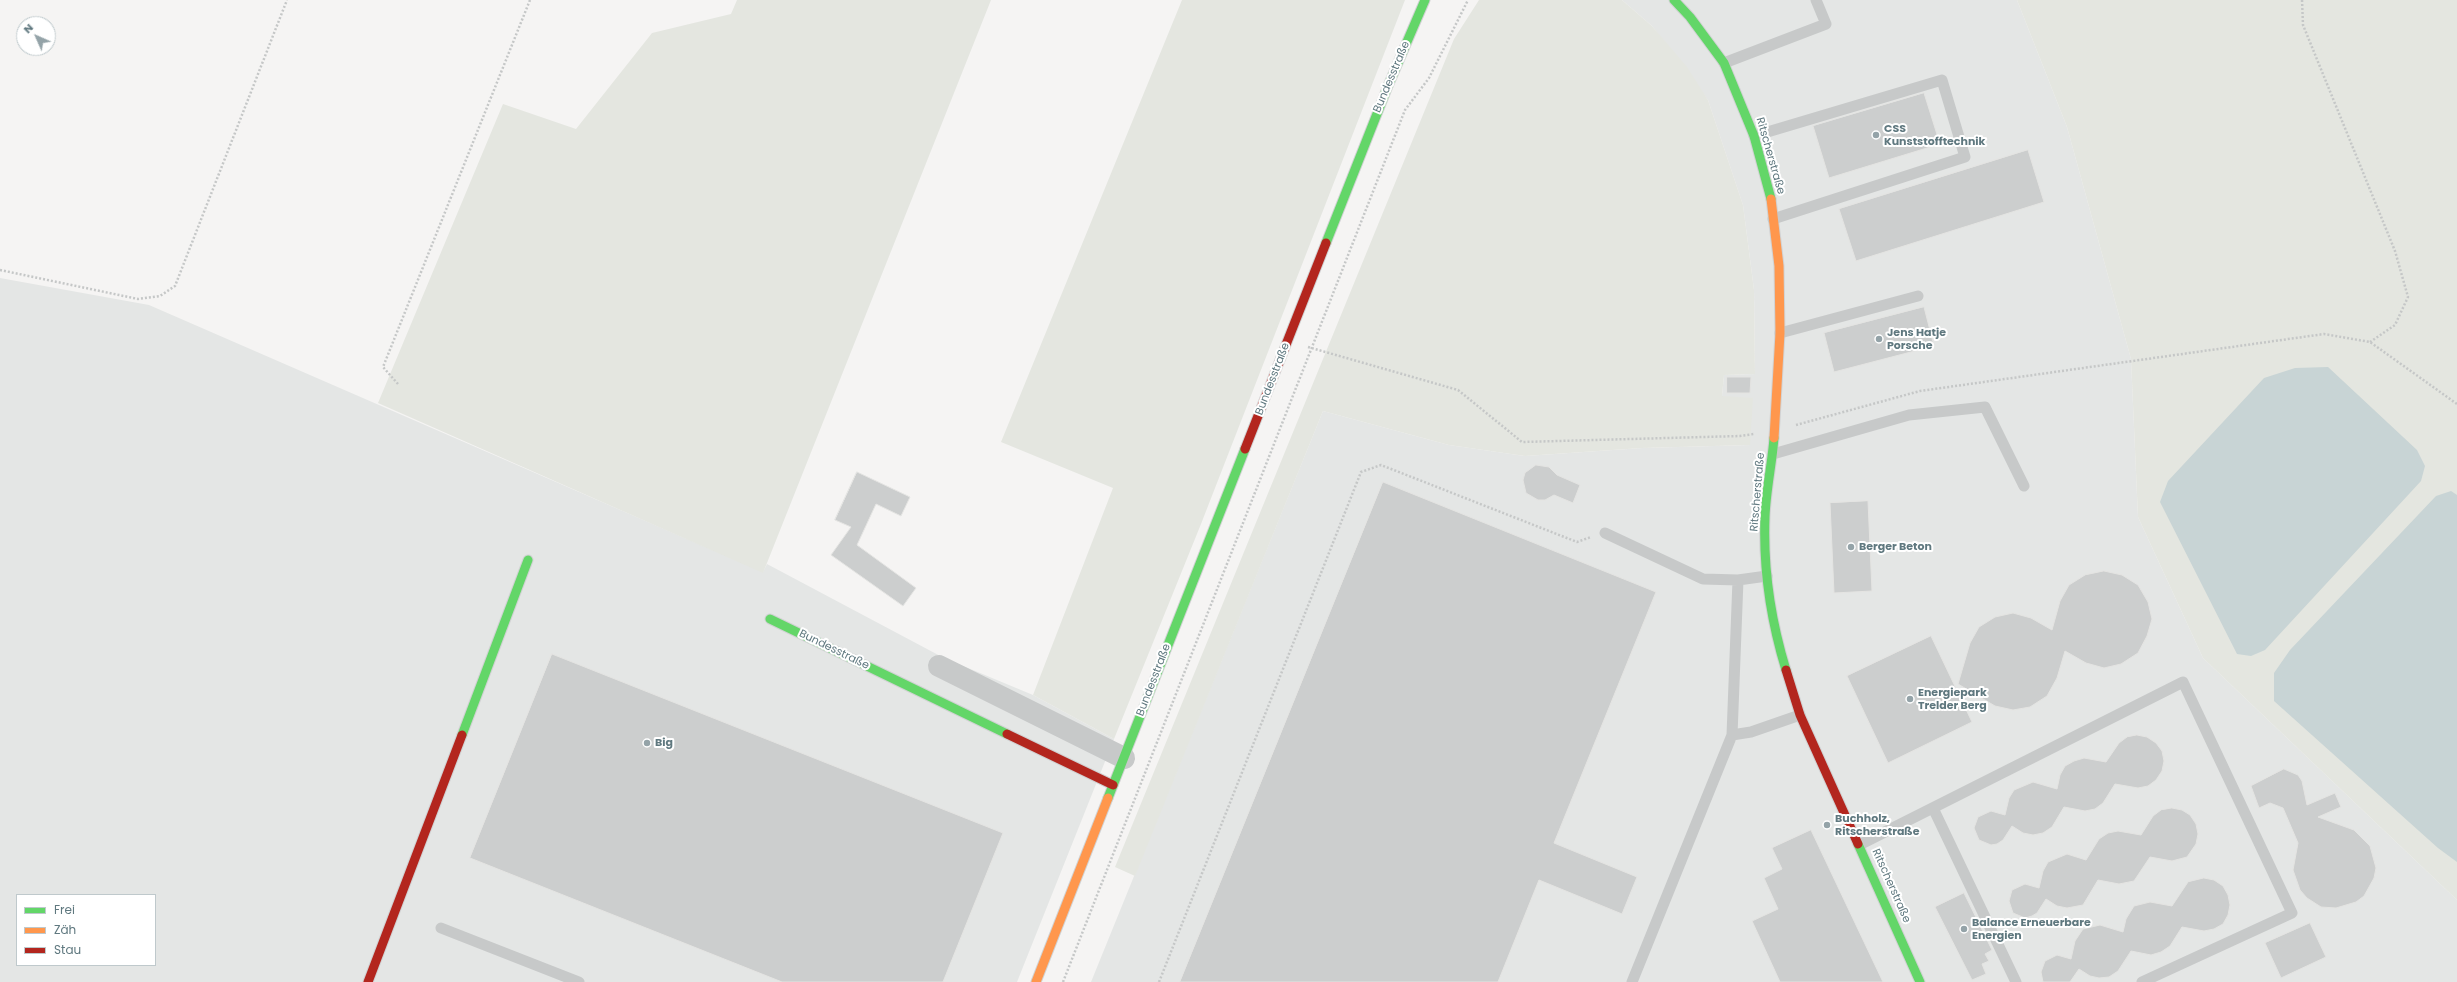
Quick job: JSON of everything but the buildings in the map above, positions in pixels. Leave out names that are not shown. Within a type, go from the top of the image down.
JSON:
[{"type":"street","name":"Bundesstraße","points":[[1036,982],[1388,86],[1425,0]]},
{"type":"street","name":"Ritscherstraße","points":[[1674,0],[1690,17],[1724,63],[1754,136],[1770,194],[1779,266],[1780,333],[1774,454],[1765,516],[1767,576],[1774,631],[1800,715],[1920,982]]},
{"type":"street","points":[[368,982],[528,560]]},
{"type":"street","name":"Bundesstraße","points":[[770,619],[1113,785]]},
{"type":"street","points":[[940,666],[1124,758]]},
{"type":"lane","points":[[1724,63],[1826,24],[1816,0]]},
{"type":"lane","points":[[1754,136],[1942,80],[1965,157],[1773,219]]},
{"type":"lane","points":[[1780,333],[1918,296]]},
{"type":"lane","points":[[1774,454],[1909,415],[1985,407],[2024,486]]},
{"type":"lane","points":[[1605,533],[1703,579],[1738,580],[1767,576]]},
{"type":"lane","points":[[1632,982],[1732,735],[1738,580]]},
{"type":"lane","points":[[1859,845],[2183,682],[2292,913],[2142,982]]},
{"type":"lane","points":[[1732,735],[1751,732],[1800,715]]},
{"type":"lane","points":[[1932,808],[2016,982]]},
{"type":"lane","points":[[441,928],[579,982]]},
{"type":"path","points":[[0,270],[138,299],[160,296],[175,286],[287,0]]},
{"type":"path","points":[[398,384],[383,367],[530,0]]},
{"type":"path","points":[[1063,982],[1405,110],[1429,78],[1468,0]]},
{"type":"path","points":[[2302,0],[2303,25],[2395,251],[2408,297],[2395,325],[2370,342]]},
{"type":"path","points":[[1288,340],[1458,390],[1522,442],[1740,436],[1774,431],[1920,391],[2324,334],[2370,342],[2457,404]]},
{"type":"path","points":[[1159,982],[1361,472],[1381,465],[1577,542],[1605,533]]},
{"type":"shaded area","points":[[737,0],[991,0],[763,573],[378,403],[503,104],[576,129],[652,33],[731,14]]},
{"type":"shaded area","points":[[1182,0],[1405,0],[1201,524],[1114,739],[1033,695],[1113,488],[1001,442]]},
{"type":"shaded area","points":[[1479,0],[1622,0],[1652,26],[1687,67],[1708,100],[1743,205],[1754,290],[1755,374],[1724,375],[1722,396],[1753,398],[1750,445],[1642,448],[1525,456],[1449,445],[1323,411],[1135,876],[1115,867],[1454,39]]},
{"type":"shaded area","points":[[1622,0],[2017,0],[2067,127],[2131,359],[2138,517],[2203,658],[2457,900],[2457,982],[1091,982],[1323,411],[1449,445],[1525,456],[1642,448],[1750,445],[1722,396],[1724,375],[1755,374],[1754,290],[1743,205],[1708,100],[1652,26]]},
{"type":"shaded area","points":[[2017,0],[2457,0],[2457,900],[2203,658],[2138,517],[2131,359],[2067,127]]},
{"type":"shaded area","points":[[0,278],[149,305],[763,572],[767,564],[944,658],[1033,695],[1114,739],[1017,982],[0,982]]},
{"type":"shaded area","points":[[2328,367],[2417,450],[2425,466],[2421,481],[2265,650],[2251,656],[2237,654],[2160,502],[2168,481],[2264,378],[2295,368]]},
{"type":"shaded area","points":[[2451,491],[2457,495],[2457,862],[2438,848],[2274,701],[2274,673],[2290,650],[2436,496]]},
{"type":"traffic: fast","points":[[1326,243],[1388,86],[1425,0]]},
{"type":"traffic: fast","points":[[1674,0],[1690,17],[1724,63],[1754,136],[1771,199]]},
{"type":"traffic: fast","points":[[1774,438],[1766,507],[1765,556],[1772,614],[1786,670]]},
{"type":"traffic: fast","points":[[1108,798],[1245,449]]},
{"type":"traffic: fast","points":[[462,735],[528,560]]},
{"type":"traffic: fast","points":[[770,619],[1007,734]]},
{"type":"traffic: fast","points":[[1858,844],[1920,982]]},
{"type":"traffic: slow","points":[[1771,199],[1779,266],[1780,333],[1774,438]]},
{"type":"traffic: slow","points":[[1036,982],[1108,798]]},
{"type":"traffic: jam","points":[[1245,449],[1326,243]]},
{"type":"traffic: jam","points":[[1786,670],[1800,715],[1858,844]]},
{"type":"traffic: jam","points":[[1007,734],[1113,785]]},
{"type":"traffic: jam","points":[[368,982],[462,735]]},
{"type":"place","name":"CSS Kunststofftechnik","points":[[1876,135]]},
{"type":"place","name":"Jens Hatje Porsche","points":[[1879,339]]},
{"type":"place","name":"Berger Beton","points":[[1851,547]]},
{"type":"place","name":"Energiepark Trelder Berg","points":[[1910,699]]},
{"type":"place","name":"Big","points":[[647,743]]},
{"type":"place","name":"Buchholz, Ritscherstraße","points":[[1827,825]]},
{"type":"place","name":"Balance Erneuerbare Energien","points":[[1964,929]]}]
